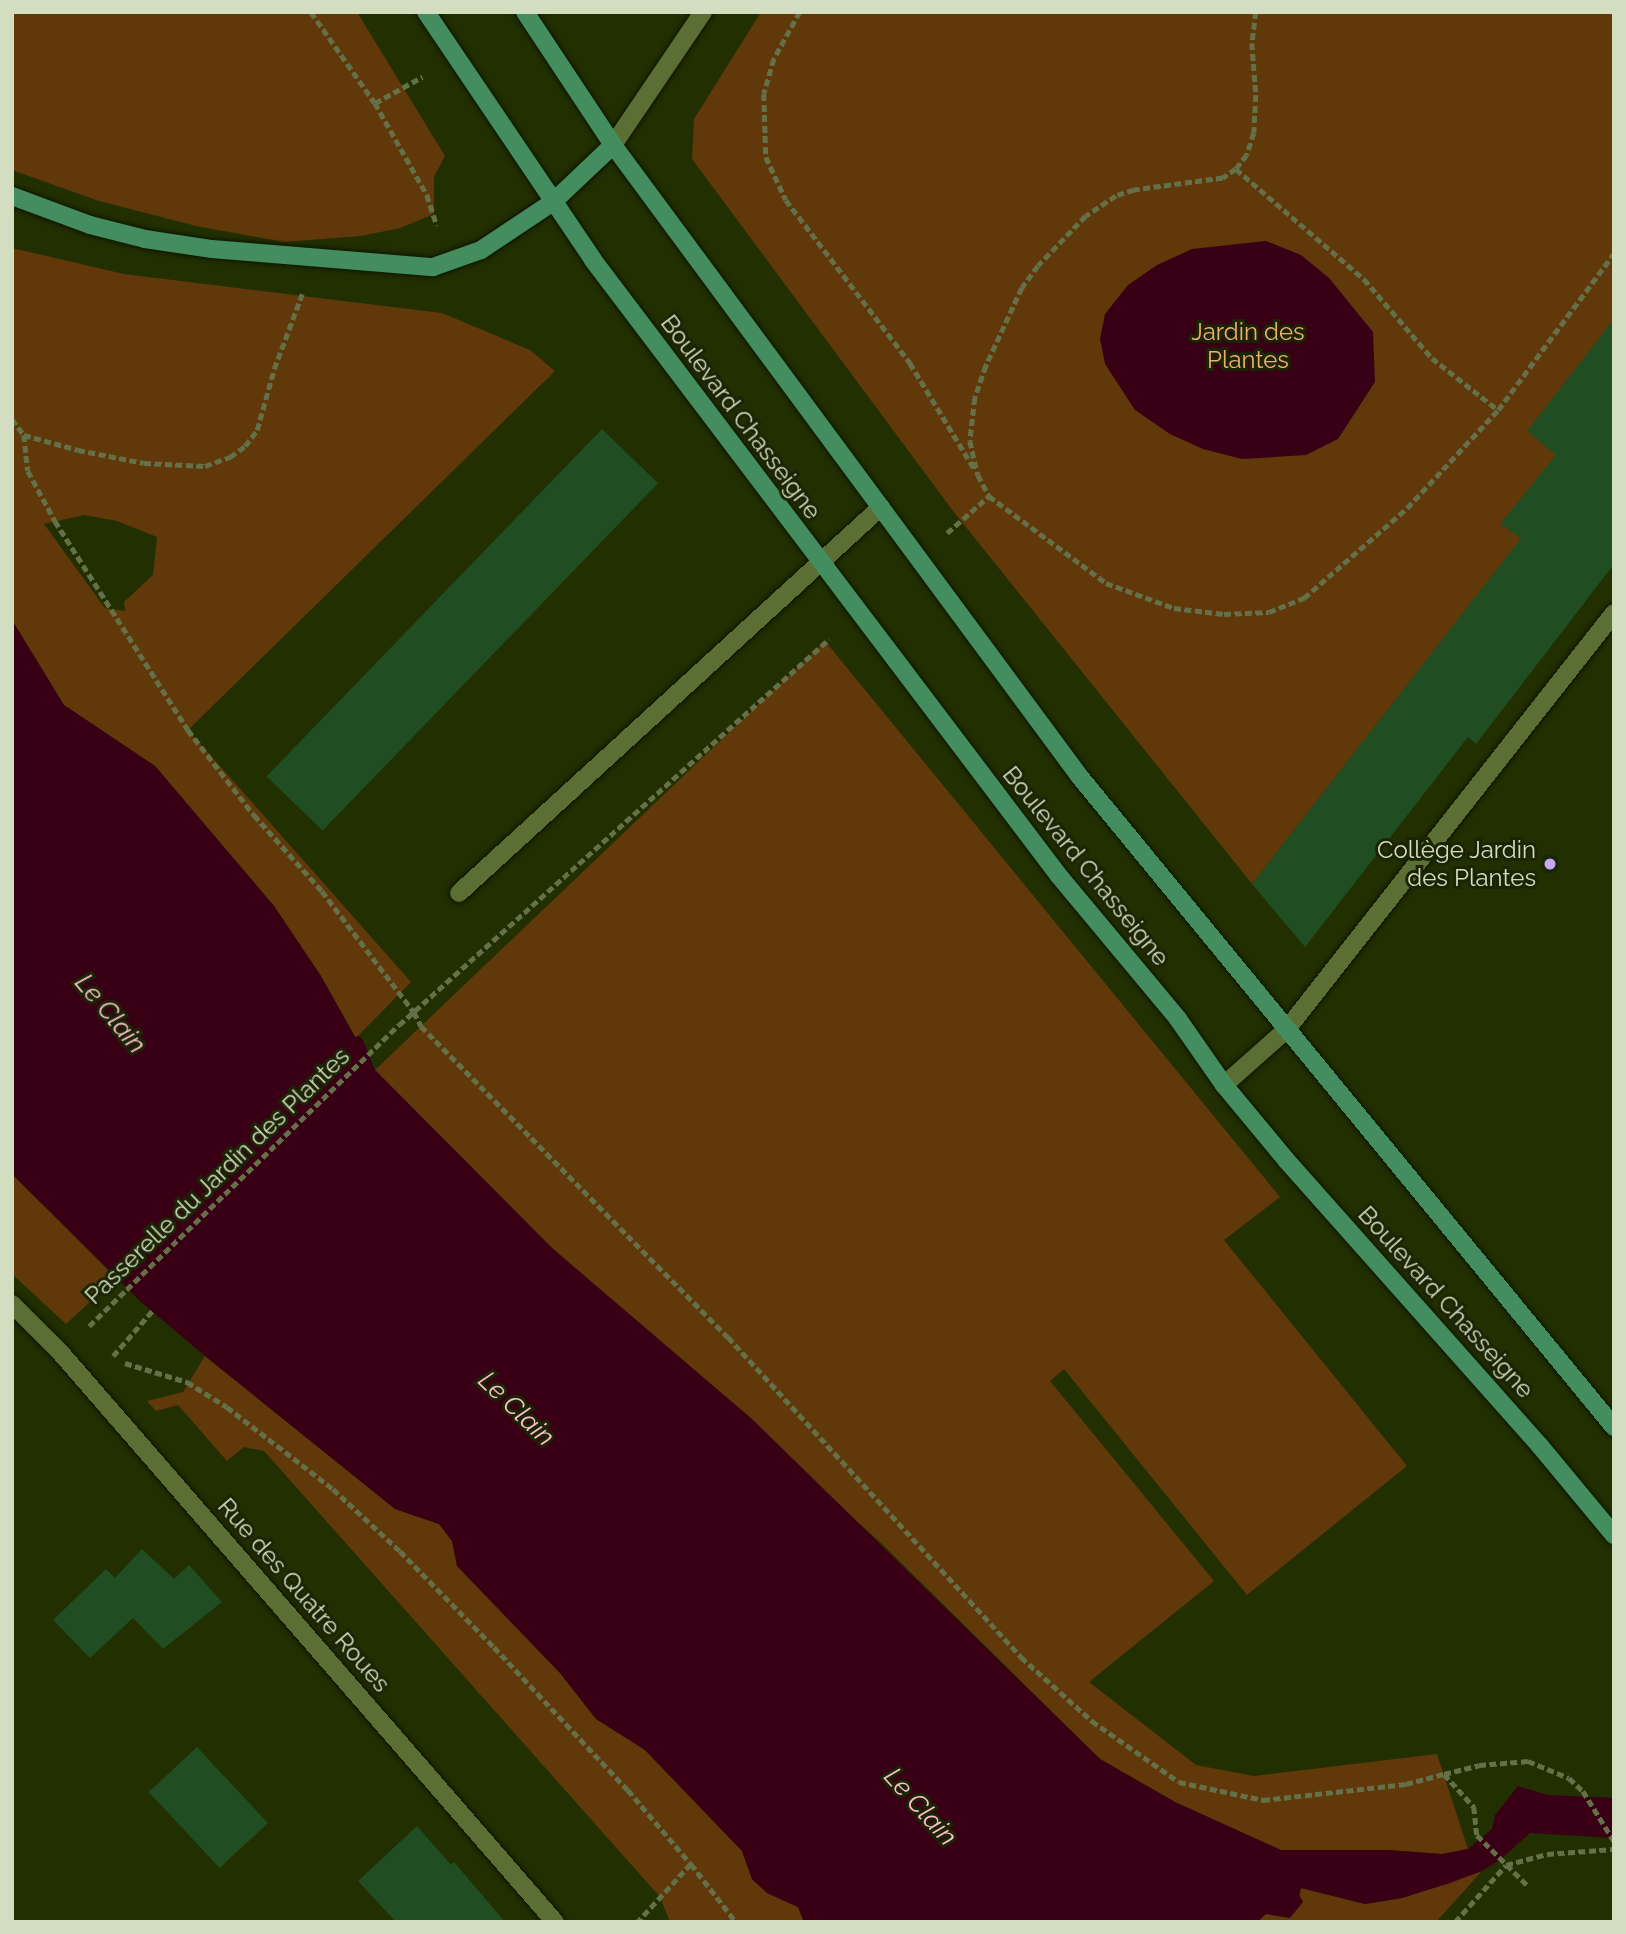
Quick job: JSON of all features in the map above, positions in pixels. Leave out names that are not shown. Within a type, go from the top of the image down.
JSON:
[{"type":"main road","name":"Boulevard Chasseigne","points":[[426,12],[593,260],[1059,876],[1178,1019],[1224,1085],[1287,1161],[1541,1446],[1614,1535]]},
{"type":"main road","name":"Boulevard Chasseigne","points":[[525,12],[613,145],[1080,777],[1614,1427]]},
{"type":"main road","points":[[12,196],[90,225],[145,239],[212,249],[433,267],[481,250],[553,202],[613,145]]},
{"type":"street","points":[[613,145],[703,12]]},
{"type":"street","points":[[459,893],[881,507]]},
{"type":"street","points":[[1224,1085],[1287,1029],[1614,613]]},
{"type":"street","name":"Rue des Quatre Roues","points":[[12,1304],[60,1352],[555,1922]]},
{"type":"path","points":[[311,12],[375,103],[427,195],[437,224],[433,267]]},
{"type":"path","points":[[800,12],[774,59],[764,94],[766,157],[786,200],[910,363],[989,496],[1106,583],[1174,608],[1224,614],[1269,612],[1304,598],[1407,508],[1498,410],[1614,253]]},
{"type":"path","points":[[978,475],[970,441],[975,398],[1004,324],[1022,288],[1038,266],[1086,216],[1116,196],[1134,190],[1223,177],[1236,169],[1247,155],[1254,134],[1256,95],[1252,43],[1256,12]]},
{"type":"path","points":[[1236,169],[1364,279],[1432,358],[1498,410]]},
{"type":"path","points":[[24,435],[78,450],[172,466],[205,466],[230,457],[245,446],[257,430],[274,369],[303,291],[315,292]]},
{"type":"path","points":[[12,419],[24,435],[28,471],[55,521],[188,730],[254,815],[321,891],[430,1036],[728,1337],[1021,1657],[1092,1721],[1179,1782],[1263,1800],[1406,1784],[1479,1765],[1528,1760],[1569,1778],[1589,1796],[1614,1840]]},
{"type":"path","points":[[920,559],[989,496]]},
{"type":"path","name":"Passerelle du Jardin des Plantes","points":[[60,1352],[128,1290],[399,1025],[858,613]]},
{"type":"path","points":[[110,1359],[153,1310]]},
{"type":"path","points":[[84,1331],[110,1359],[187,1382],[227,1407],[333,1489],[400,1551],[628,1790],[736,1922]]},
{"type":"path","points":[[1444,1774],[1474,1807],[1477,1835],[1528,1886]]},
{"type":"path","points":[[1455,1922],[1506,1865],[1547,1854],[1614,1849]]},
{"type":"path","points":[[638,1922],[691,1864]]},
{"type":"green space","points":[[12,12],[357,12],[445,156],[434,177],[434,214],[400,228],[361,236],[284,242],[196,226],[99,201],[12,170]]},
{"type":"green space","name":"Jardin des Plantes","points":[[761,12],[1614,12],[1614,420],[1252,884],[953,511],[692,159],[694,119]]},
{"type":"green space","points":[[12,248],[124,274],[442,313],[530,350],[555,371],[188,730],[411,982],[356,1038],[321,976],[274,906],[155,766],[64,705],[12,620]],"holes":[[[84,515],[117,521],[157,537],[153,575],[124,602],[125,611],[105,608],[44,524]]]},
{"type":"green space","points":[[825,641],[1280,1197],[1224,1240],[1407,1466],[1247,1595],[1064,1369],[1050,1381],[1214,1581],[1089,1682],[1196,1765],[1254,1776],[1437,1754],[1468,1849],[1442,1854],[1388,1850],[1281,1850],[1175,1802],[1100,1759],[880,1542],[552,1248],[375,1070]]},
{"type":"green space","points":[[12,1174],[116,1278],[66,1324],[12,1274]]},
{"type":"green space","points":[[205,1356],[395,1509],[439,1524],[452,1541],[457,1566],[560,1673],[596,1719],[645,1750],[742,1851],[752,1879],[767,1893],[798,1907],[804,1922],[670,1922],[660,1897],[264,1451],[244,1447],[227,1461],[178,1405],[156,1411],[147,1401],[183,1392]]},
{"type":"green space","points":[[1482,1871],[1436,1922],[1257,1922],[1266,1914],[1290,1918],[1298,1905],[1301,1888],[1365,1904],[1402,1898]]},
{"type":"water","points":[[1266,241],[1301,255],[1329,278],[1373,332],[1375,382],[1338,439],[1306,455],[1242,459],[1203,449],[1170,434],[1135,410],[1105,364],[1100,339],[1105,314],[1128,285],[1157,265],[1192,249]]},
{"type":"water","name":"Le Clain","points":[[12,620],[64,705],[155,766],[274,906],[321,976],[355,1037],[359,1036],[363,1040],[375,1070],[552,1248],[752,1419],[1100,1759],[1175,1802],[1281,1850],[1388,1850],[1442,1854],[1468,1849],[1492,1829],[1495,1815],[1518,1786],[1547,1795],[1614,1798],[1614,1838],[1530,1833],[1500,1860],[1482,1871],[1450,1883],[1402,1898],[1365,1904],[1301,1888],[1299,1895],[1303,1902],[1290,1918],[1266,1914],[1257,1922],[804,1922],[798,1907],[767,1893],[752,1879],[742,1851],[645,1750],[596,1719],[560,1673],[457,1566],[452,1541],[439,1524],[395,1509],[205,1356],[141,1302],[12,1174]]},
{"type":"building","points":[[1614,319],[1614,564],[1476,744],[1468,737],[1305,947],[1252,884],[1521,538],[1500,524],[1556,455],[1527,431]]},
{"type":"building","points":[[602,429],[658,483],[323,831],[266,776]]},
{"type":"building","points":[[142,1549],[174,1579],[189,1565],[222,1602],[163,1649],[133,1618],[90,1658],[53,1620],[106,1569],[115,1578]]},
{"type":"building","points":[[197,1747],[268,1823],[220,1868],[149,1792]]},
{"type":"building","points":[[417,1826],[451,1865],[454,1862],[505,1922],[396,1922],[358,1881]]},
{"type":"place","name":"Collège Jardin des Plantes","points":[[1550,864]]}]
